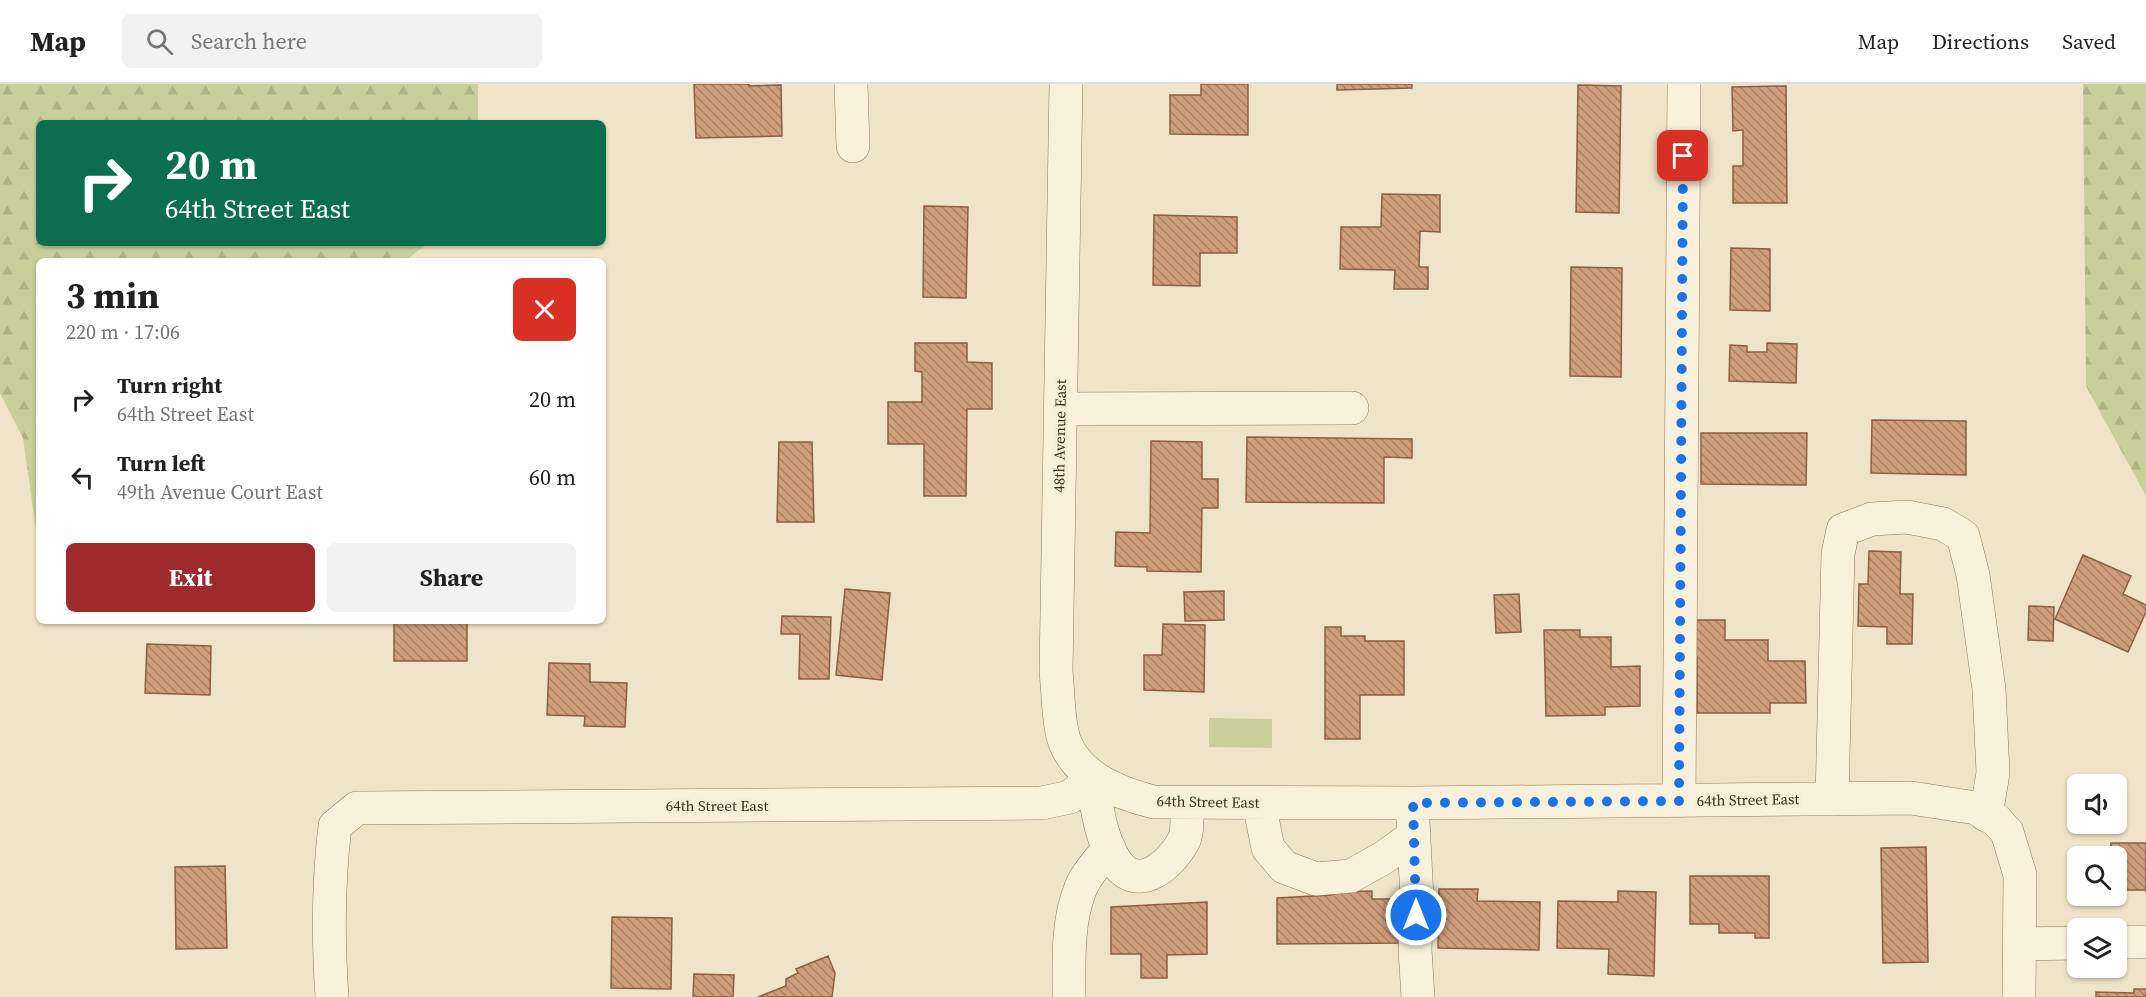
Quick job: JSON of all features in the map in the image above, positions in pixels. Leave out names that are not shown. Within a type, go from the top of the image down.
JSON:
[{"type":"street","points":[[851,84],[853,146]]},
{"type":"street","name":"48th Avenue East","points":[[1066,84],[1056,671],[1062,734],[1069,752],[1078,765],[1092,777]]},
{"type":"street","points":[[1679,801],[1684,84]]},
{"type":"street","points":[[1061,409],[1352,408]]},
{"type":"street","points":[[1832,799],[1838,554],[1843,530],[1872,519],[1908,517],[1943,524],[1963,536],[1971,565],[1989,689],[1993,773],[1991,817],[2007,832],[2020,875],[2019,997]]},
{"type":"street","points":[[1092,777],[1099,818],[1109,848],[1117,863],[1127,873],[1144,875],[1159,871],[1172,859],[1185,838],[1187,803]]},
{"type":"street","name":"64th Street East","points":[[332,997],[330,864],[335,826],[357,808],[1042,803],[1070,796],[1092,777],[1128,795],[1155,802],[1413,803],[1911,798],[1961,804],[1976,808],[1991,817]]},
{"type":"street","points":[[1259,803],[1268,848],[1284,867],[1316,879],[1351,876],[1383,858],[1414,836]]},
{"type":"street","points":[[1413,803],[1418,997]]},
{"type":"street","points":[[1069,997],[1069,954],[1074,910],[1080,889],[1109,848]]},
{"type":"street","points":[[2127,942],[2146,942]]},
{"type":"street","points":[[2020,944],[2067,943]]},
{"type":"green space","points":[[0,84],[478,84],[478,120],[36,120],[36,246],[425,246],[408,258],[36,258],[36,530],[23,438],[0,393]]},
{"type":"green space","points":[[2083,84],[2146,84],[2146,496],[2086,386]]},
{"type":"green space","points":[[1209,718],[1272,719],[1272,748],[1209,747]]},
{"type":"building","points":[[694,84],[781,85],[782,136],[696,138]]},
{"type":"building","points":[[1201,84],[1248,84],[1248,135],[1170,134],[1170,95],[1201,95]]},
{"type":"building","points":[[1337,84],[1412,84],[1412,88],[1337,90]]},
{"type":"building","points":[[1578,85],[1621,86],[1619,213],[1576,212]]},
{"type":"building","points":[[1786,86],[1787,203],[1733,203],[1733,166],[1743,166],[1743,130],[1733,131],[1732,87]]},
{"type":"building","points":[[1382,194],[1440,195],[1440,232],[1420,231],[1419,267],[1428,267],[1428,289],[1394,289],[1395,270],[1340,269],[1341,227],[1381,227]]},
{"type":"building","points":[[924,206],[968,207],[966,298],[923,297]]},
{"type":"building","points":[[1154,215],[1237,217],[1237,253],[1200,253],[1200,286],[1153,285]]},
{"type":"building","points":[[1731,248],[1770,249],[1770,311],[1730,310]]},
{"type":"building","points":[[1571,267],[1622,268],[1621,377],[1570,376]]},
{"type":"building","points":[[915,343],[967,343],[967,362],[992,363],[992,409],[967,409],[966,496],[924,496],[924,444],[888,444],[888,402],[922,402],[922,372],[915,371]]},
{"type":"building","points":[[1767,343],[1797,344],[1796,383],[1729,381],[1730,345],[1747,346],[1747,352],[1767,352]]},
{"type":"building","points":[[1872,420],[1966,421],[1966,475],[1871,473]]},
{"type":"building","points":[[1701,433],[1807,433],[1806,485],[1701,484]]},
{"type":"building","points":[[1247,437],[1412,439],[1412,458],[1384,457],[1384,503],[1246,502]]},
{"type":"building","points":[[1151,441],[1202,442],[1202,479],[1218,479],[1218,508],[1202,508],[1201,572],[1147,571],[1147,567],[1115,566],[1116,532],[1150,533]]},
{"type":"building","points":[[779,442],[812,442],[814,522],[777,522]]},
{"type":"building","points":[[1869,551],[1901,552],[1900,594],[1913,594],[1912,644],[1887,644],[1887,627],[1858,626],[1859,584],[1868,584]]},
{"type":"building","points":[[2083,555],[2131,576],[2123,594],[2146,605],[2146,612],[2128,652],[2055,619]]},
{"type":"building","points":[[845,589],[890,593],[882,680],[836,675]]},
{"type":"building","points":[[1224,591],[1224,620],[1185,621],[1184,592]]},
{"type":"building","points":[[1519,594],[1521,632],[1496,633],[1494,595]]},
{"type":"building","points":[[2029,606],[2054,607],[2053,641],[2028,640]]},
{"type":"building","points":[[782,616],[831,617],[829,679],[799,679],[800,634],[781,634]]},
{"type":"building","points":[[1691,620],[1725,620],[1725,640],[1768,640],[1768,661],[1805,661],[1806,703],[1770,703],[1770,713],[1697,713],[1697,658],[1691,658]]},
{"type":"building","points":[[394,624],[467,624],[467,661],[394,661]]},
{"type":"building","points":[[1163,624],[1205,625],[1204,692],[1144,690],[1144,655],[1162,655]]},
{"type":"building","points":[[1325,627],[1341,627],[1341,636],[1365,636],[1365,641],[1404,641],[1404,695],[1360,695],[1360,739],[1325,739]]},
{"type":"building","points":[[1544,630],[1580,630],[1580,637],[1611,637],[1611,667],[1640,666],[1640,706],[1605,707],[1605,715],[1546,716]]},
{"type":"building","points":[[147,644],[211,646],[210,695],[145,693]]},
{"type":"building","points":[[549,663],[590,664],[590,682],[627,683],[625,727],[584,726],[585,716],[547,715]]},
{"type":"building","points":[[2111,843],[2146,843],[2146,890],[2127,890],[2127,846],[2111,846]]},
{"type":"building","points":[[1926,847],[1928,962],[1883,963],[1881,848]]},
{"type":"building","points":[[225,866],[227,948],[176,949],[175,867]]},
{"type":"building","points":[[1690,876],[1769,876],[1769,938],[1755,938],[1755,933],[1719,933],[1719,924],[1690,924]]},
{"type":"building","points":[[1439,889],[1478,889],[1477,901],[1540,902],[1539,950],[1438,948]]},
{"type":"building","points":[[1372,891],[1372,899],[1404,899],[1404,943],[1277,944],[1277,898],[1331,895],[1331,892]]},
{"type":"building","points":[[1618,891],[1656,892],[1654,976],[1608,974],[1609,949],[1557,948],[1558,901],[1618,902]]},
{"type":"building","points":[[1207,902],[1207,954],[1167,955],[1167,978],[1141,978],[1141,954],[1111,954],[1111,907]]},
{"type":"building","points":[[612,917],[672,918],[671,989],[611,988]]},
{"type":"building","points":[[828,956],[835,973],[832,997],[758,997],[786,986],[786,979],[798,973],[796,969]]},
{"type":"building","points":[[694,974],[734,975],[733,997],[693,997]]},
{"type":"building","points":[[2134,989],[2146,989],[2146,997],[2096,997],[2096,992],[2134,993]]},
{"type":"route","points":[[1416,915],[1413,803],[1679,801],[1683,156]]}]
